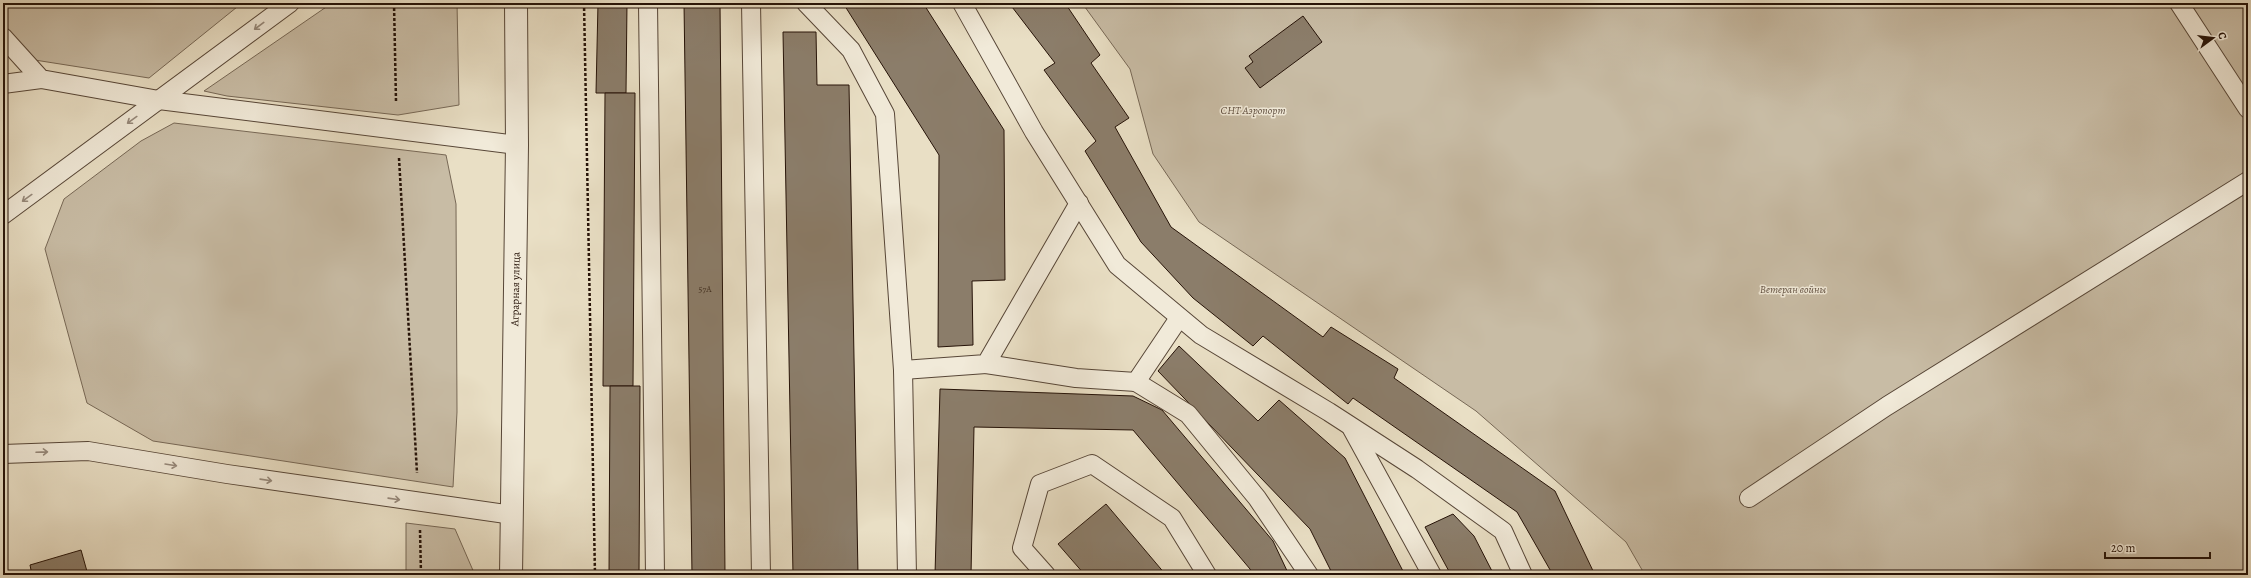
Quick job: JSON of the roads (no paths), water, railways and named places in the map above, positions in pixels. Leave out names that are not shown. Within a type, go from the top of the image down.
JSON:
[{"type":"street","name":"Аграрная улица","points":[[511,575],[517,145],[516,3]]},
{"type":"lane","points":[[3,215],[290,3]]},
{"type":"lane","points":[[648,3],[655,575]]},
{"type":"lane","points":[[751,3],[761,575]]},
{"type":"lane","points":[[806,3],[851,50],[885,114],[903,370],[907,575]]},
{"type":"lane","points":[[962,3],[1034,132],[1117,265],[1201,335],[1351,426],[1417,469],[1503,531],[1523,575]]},
{"type":"lane","points":[[2179,3],[2248,109]]},
{"type":"lane","points":[[3,37],[41,79]]},
{"type":"lane","points":[[3,84],[41,79],[159,100],[517,145]]},
{"type":"lane","points":[[1750,498],[1887,406],[2248,181]]},
{"type":"lane","points":[[986,364],[1079,203]]},
{"type":"lane","points":[[1136,382],[1180,318]]},
{"type":"lane","points":[[903,370],[986,364],[1076,378],[1136,382],[1188,414],[1257,498],[1309,575]]},
{"type":"lane","points":[[1351,426],[1432,575]]},
{"type":"lane","points":[[3,454],[88,451],[512,515]]},
{"type":"lane","points":[[1046,575],[1022,548],[1040,484],[1092,464],[1172,518],[1207,575]]},
{"type":"park label","name":"СНТ Аэропорт","points":[[1253,110]]},
{"type":"park label","name":"Ветеран войны","points":[[1793,289]]}]
